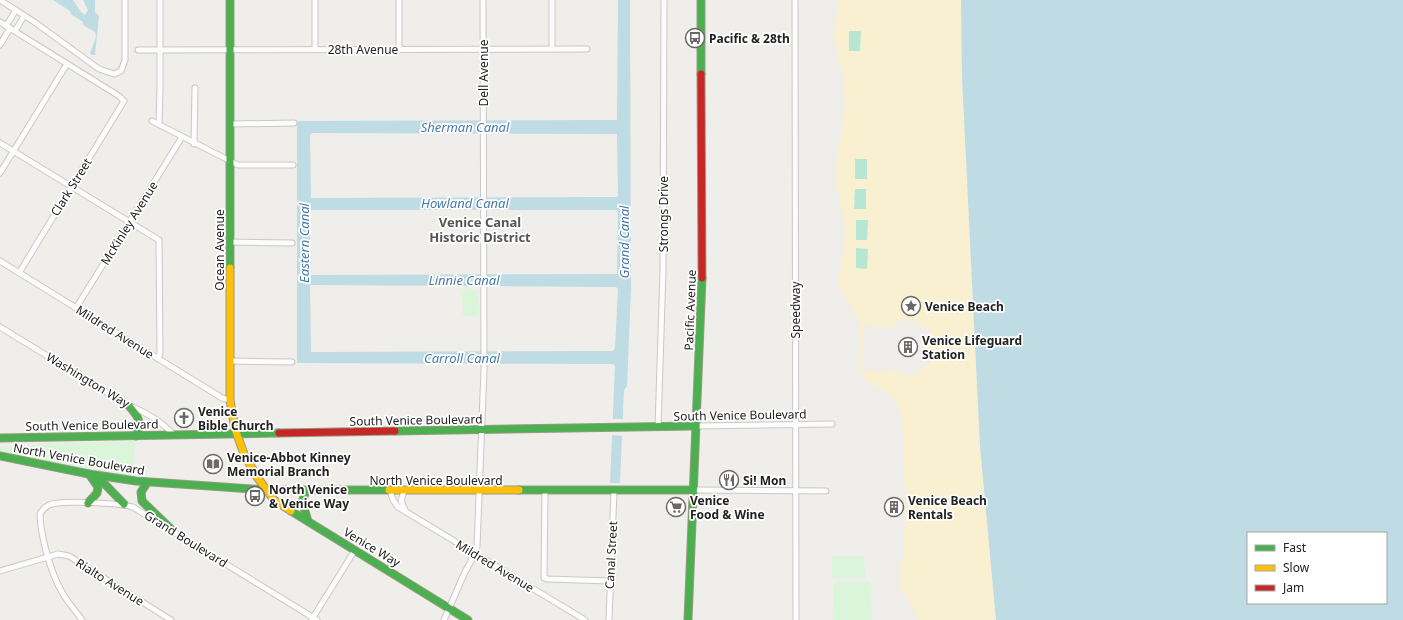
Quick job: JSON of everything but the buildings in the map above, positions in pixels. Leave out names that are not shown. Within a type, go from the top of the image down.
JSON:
[{"type":"main road","name":"Ocean Avenue","points":[[230,0],[230,400],[236,434],[244,455],[266,490]]},
{"type":"main road","name":"Pacific Avenue","points":[[688,620],[702,288],[701,0]]},
{"type":"main road","points":[[129,406],[140,419],[140,428],[136,436]]},
{"type":"main road","name":"South Venice Boulevard","points":[[0,438],[696,426]]},
{"type":"main road","name":"North Venice Boulevard","points":[[0,456],[97,476],[147,483],[266,490],[693,490]]},
{"type":"main road","points":[[88,503],[97,493],[98,487],[89,474]]},
{"type":"main road","points":[[97,476],[124,504]]},
{"type":"main road","points":[[147,483],[141,492],[142,501],[172,530]]},
{"type":"main road","name":"Venice Way","points":[[266,490],[274,500],[468,620]]},
{"type":"main road","points":[[306,491],[302,502],[308,521]]},
{"type":"street","points":[[0,0],[99,69],[107,73],[114,74],[121,71],[125,60],[125,0]]},
{"type":"street","points":[[159,123],[160,0]]},
{"type":"street","points":[[315,0],[315,49]]},
{"type":"street","points":[[399,0],[399,50]]},
{"type":"street","name":"Dell Avenue","points":[[475,554],[480,490],[484,366],[483,0]]},
{"type":"street","points":[[552,0],[552,49]]},
{"type":"street","name":"Strongs Drive","points":[[658,427],[664,271],[664,0]]},
{"type":"street","name":"Speedway","points":[[795,0],[796,620]]},
{"type":"street","points":[[0,45],[10,28],[16,10]]},
{"type":"street","points":[[10,28],[24,16]]},
{"type":"street","points":[[0,22],[67,64],[0,174]]},
{"type":"street","name":"28th Avenue","points":[[138,50],[587,49]]},
{"type":"street","name":"Clark Street","points":[[19,273],[124,101],[67,64]]},
{"type":"street","points":[[194,144],[195,88]]},
{"type":"street","points":[[152,121],[159,123],[194,144],[238,165],[293,165]]},
{"type":"street","points":[[231,124],[294,123]]},
{"type":"street","name":"McKinley Avenue","points":[[76,308],[182,137]]},
{"type":"street","points":[[0,143],[159,240],[160,353],[158,359]]},
{"type":"street","points":[[230,242],[292,243]]},
{"type":"street","name":"Mildred Avenue","points":[[0,261],[222,398],[230,400]]},
{"type":"street","name":"Washington Way","points":[[0,327],[129,406],[136,408],[166,426],[174,435]]},
{"type":"street","points":[[230,361],[292,362]]},
{"type":"street","name":"South Venice Boulevard","points":[[696,426],[832,424]]},
{"type":"street","name":"North Venice Boulevard","points":[[693,490],[826,491]]},
{"type":"street","name":"Mildred Avenue","points":[[390,491],[395,504],[585,620]]},
{"type":"street","points":[[404,491],[401,501],[406,511]]},
{"type":"street","points":[[545,491],[544,578],[610,581]]},
{"type":"street","name":"Canal Street","points":[[609,620],[614,491]]},
{"type":"street","name":"Grand Boulevard","points":[[49,557],[40,526],[40,514],[48,505],[58,503],[124,504],[133,507],[172,530],[314,619]]},
{"type":"street","points":[[314,619],[355,550]]},
{"type":"street","name":"Rialto Avenue","points":[[0,571],[58,554],[69,556],[171,620]]},
{"type":"street","points":[[444,620],[465,572],[475,554]]},
{"type":"street","points":[[49,557],[59,588],[82,620]]},
{"type":"sand","name":"Venice Beach","points":[[840,0],[961,0],[962,77],[980,446],[996,620],[919,620],[899,585],[899,575],[904,551],[905,496],[902,413],[895,400],[889,394],[868,382],[860,372],[860,326],[858,318],[840,290],[838,281],[846,231],[835,175],[845,106],[843,76],[834,38],[834,30]],"holes":[[[906,317],[909,322],[913,320],[931,332],[932,337],[922,343],[922,347],[928,350],[926,353],[931,356],[933,361],[918,370],[915,375],[902,375],[898,370],[862,371],[863,326],[874,324],[874,327],[893,328],[895,323]]]},
{"type":"green space","points":[[849,31],[861,31],[860,51],[849,51]]},
{"type":"green space","points":[[855,159],[867,159],[867,179],[855,179]]},
{"type":"green space","points":[[855,189],[866,189],[866,209],[854,209]]},
{"type":"green space","points":[[856,220],[868,220],[867,240],[856,240]]},
{"type":"green space","points":[[856,248],[868,249],[867,269],[856,268]]},
{"type":"green space","points":[[462,290],[478,290],[479,316],[463,316]]},
{"type":"green space","points":[[135,441],[133,476],[0,453],[0,447],[32,446],[45,443]]},
{"type":"green space","points":[[832,556],[864,556],[865,578],[832,578]]},
{"type":"green space","points":[[834,582],[871,582],[872,620],[833,620]]},
{"type":"water","points":[[53,0],[73,0],[81,12],[85,15],[88,10],[83,0],[95,0],[95,12],[99,16],[95,55],[90,53],[96,37],[95,32],[83,25],[83,22],[71,14],[70,11]]},
{"type":"water","points":[[618,0],[630,0],[631,288],[627,386],[624,390],[620,483],[610,483],[615,365],[613,364],[297,363],[297,122],[617,120]],"holes":[[[312,133],[617,134],[618,195],[617,197],[311,198],[310,135]],[[616,210],[618,211],[617,274],[311,275],[309,211]],[[310,285],[616,287],[618,289],[615,348],[613,351],[311,352]]]},
{"type":"water","points":[[961,0],[1403,0],[1403,620],[996,620],[980,446],[962,77]]},
{"type":"pier","points":[[612,397],[612,419],[623,419],[624,398],[625,399],[624,436],[610,435]]},
{"type":"traffic: fast","points":[[230,0],[230,268]]},
{"type":"traffic: fast","points":[[701,0],[701,74]]},
{"type":"traffic: fast","points":[[688,620],[702,278]]},
{"type":"traffic: fast","points":[[129,406],[135,413],[139,423],[136,436]]},
{"type":"traffic: fast","points":[[395,431],[696,426]]},
{"type":"traffic: fast","points":[[0,438],[279,433]]},
{"type":"traffic: fast","points":[[0,456],[89,474],[136,481],[267,490],[389,490]]},
{"type":"traffic: fast","points":[[88,503],[97,493],[98,487],[89,474]]},
{"type":"traffic: fast","points":[[97,476],[124,504]]},
{"type":"traffic: fast","points":[[147,483],[141,492],[142,501],[172,530]]},
{"type":"traffic: fast","points":[[519,490],[693,490]]},
{"type":"traffic: fast","points":[[306,491],[302,502],[308,521]]},
{"type":"traffic: fast","points":[[291,511],[468,620]]},
{"type":"traffic: slow","points":[[230,268],[230,400],[235,429],[244,454],[257,477],[274,500],[291,511]]},
{"type":"traffic: slow","points":[[389,490],[519,490]]},
{"type":"traffic: jam","points":[[701,74],[702,278]]},
{"type":"traffic: jam","points":[[279,433],[395,431]]},
{"type":"place","name":"Pacific & 28th","points":[[695,38]]},
{"type":"place","name":"Venice Beach","points":[[911,306]]},
{"type":"place","name":"Venice Lifeguard Station","points":[[908,347]]},
{"type":"place","name":"Venice Bible Church","points":[[184,418]]},
{"type":"place","name":"Venice-Abbot Kinney Memorial Branch","points":[[213,464]]},
{"type":"place","name":"Si! Mon","points":[[729,480]]},
{"type":"place","name":"North Venice & Venice Way","points":[[255,496]]},
{"type":"place","name":"Venice Food & Wine","points":[[676,507]]},
{"type":"place","name":"Venice Beach Rentals","points":[[894,507]]},
{"type":"district","name":"Venice Canal Historic District","points":[[480,230]]},
{"type":"water label","name":"Sherman Canal","points":[[465,127]]},
{"type":"water label","name":"Howland Canal","points":[[465,203]]},
{"type":"water label","name":"Grand Canal","points":[[624,242]]},
{"type":"water label","name":"Eastern Canal","points":[[304,243]]},
{"type":"water label","name":"Linnie Canal","points":[[464,280]]},
{"type":"water label","name":"Carroll Canal","points":[[462,358]]}]
